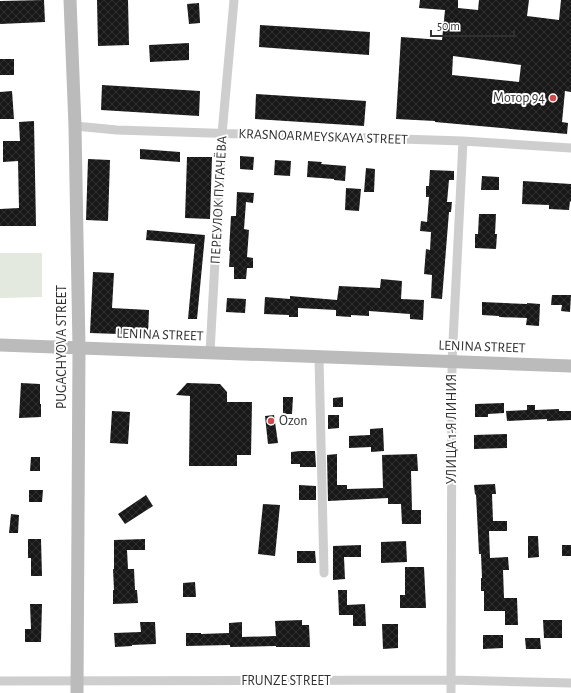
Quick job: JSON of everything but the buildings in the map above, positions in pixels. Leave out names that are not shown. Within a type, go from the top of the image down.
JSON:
[{"type":"main road","name":"PUGACHYOVA STREET","points":[[70,0],[75,126],[79,348],[77,687]]},
{"type":"main road","name":"LENINA STREET","points":[[0,345],[571,366]]},
{"type":"street","name":"ПЕРЕУЛОК ПУГАЧЁВА","points":[[210,352],[222,134],[234,0]]},
{"type":"street","name":"KRASNOARMEYSKAYA STREET","points":[[75,126],[117,130],[463,141],[571,148]]},
{"type":"street","name":"УЛИЦА 1-Я ЛИНИЯ","points":[[451,693],[452,362],[463,141]]},
{"type":"street","points":[[320,357],[324,573]]},
{"type":"street","name":"FRUNZE STREET","points":[[0,681],[77,687],[451,680],[571,683]]},
{"type":"shaded area","points":[[0,253],[42,253],[42,297],[0,298]]},
{"type":"place","name":"Мотор 94","points":[[553,98]]},
{"type":"place","name":"Ozon","points":[[271,421]]}]
